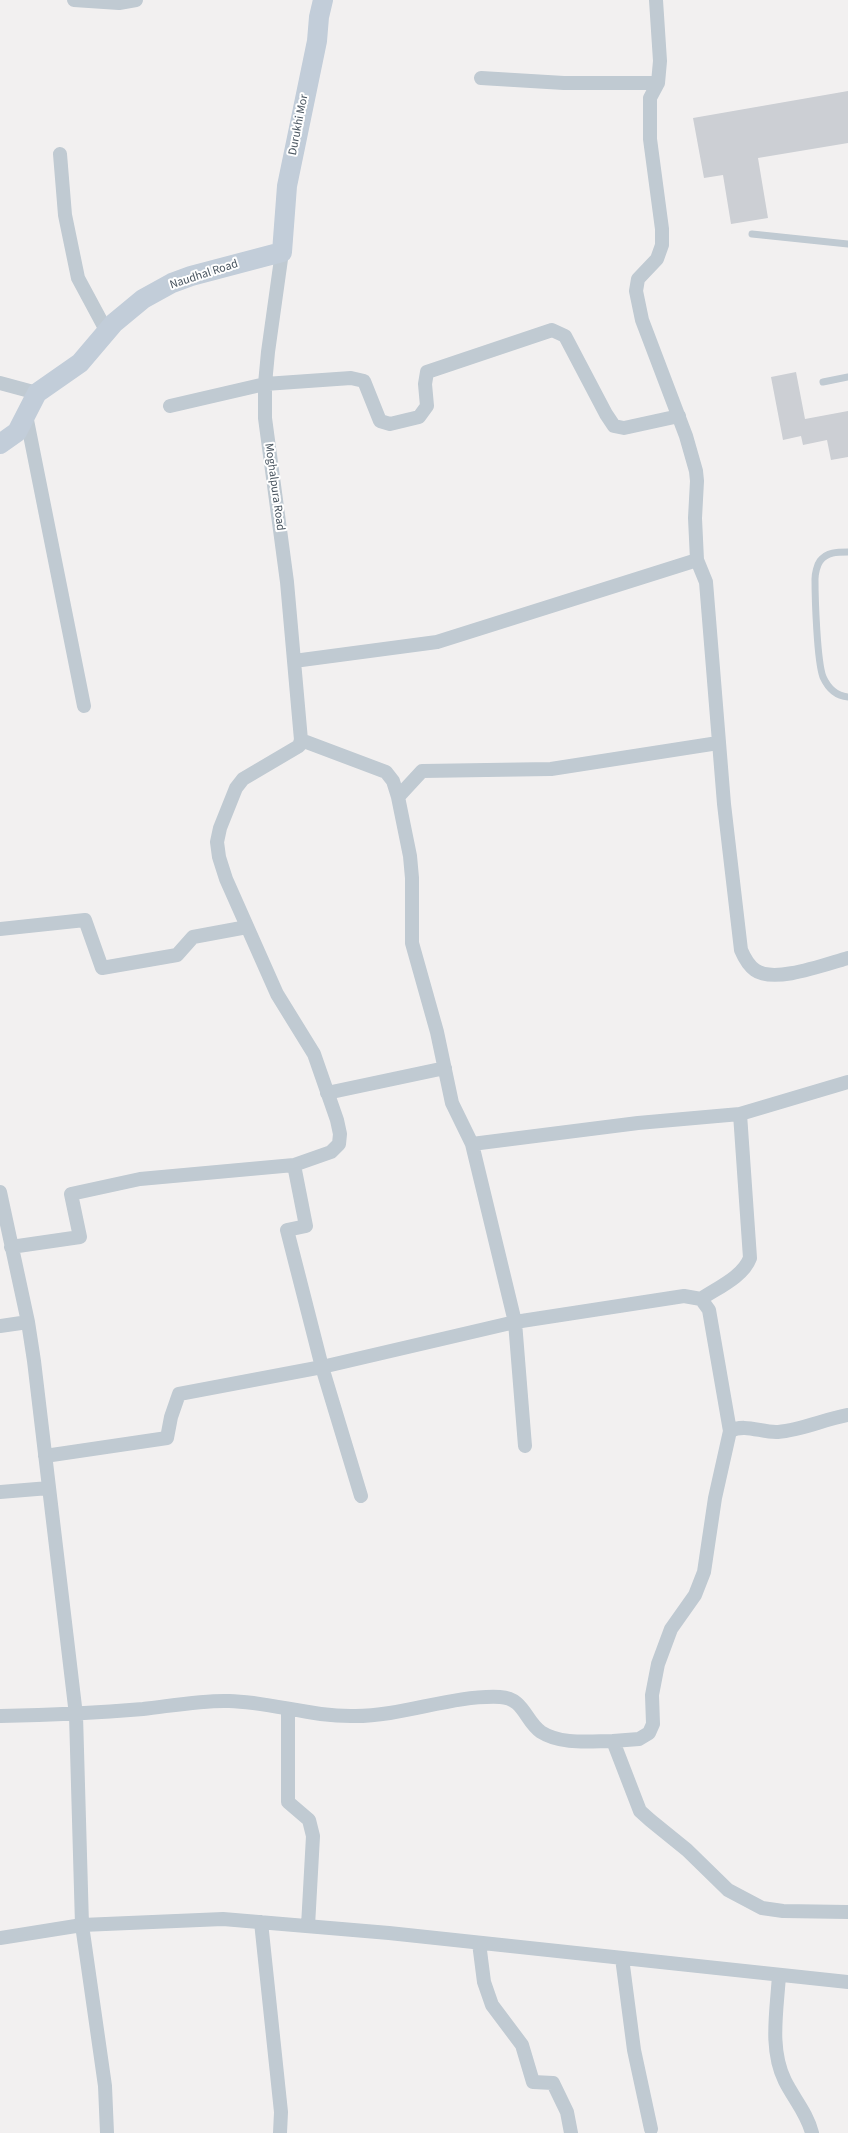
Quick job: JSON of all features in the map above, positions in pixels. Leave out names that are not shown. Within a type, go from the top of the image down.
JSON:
[{"type":"street","points":[[74,0],[119,3],[136,0]]},
{"type":"street","name":"Durukhi Mor","points":[[282,252],[287,186],[317,41],[319,17],[323,0]]},
{"type":"street","points":[[656,0],[660,61],[658,83],[650,98],[650,139],[662,229],[662,245],[657,259],[638,279],[636,291],[642,320],[686,436],[697,481],[695,518],[697,560],[706,582],[718,743],[741,950],[746,961],[755,970],[768,974],[784,975],[848,958]]},
{"type":"street","points":[[481,78],[564,83],[658,83]]},
{"type":"street","points":[[60,154],[65,215],[78,278],[107,332]]},
{"type":"street","name":"Naudhal Road","points":[[0,444],[17,432],[37,393],[80,363],[114,323],[143,299],[172,283],[282,252]]},
{"type":"street","name":"Moghalpura Road","points":[[282,252],[265,384],[265,418],[287,582],[301,740]]},
{"type":"street","points":[[170,406],[265,384],[351,378],[364,381],[380,421],[390,424],[419,416],[427,406],[425,384],[427,372],[552,330],[565,336],[606,414],[614,426],[624,428],[678,416]]},
{"type":"street","points":[[0,383],[37,393]]},
{"type":"street","points":[[26,415],[84,706]]},
{"type":"street","points":[[294,661],[437,642],[697,560]]},
{"type":"street","points":[[11,1247],[80,1236],[71,1194],[140,1179],[294,1165],[331,1152],[339,1144],[340,1134],[338,1120],[314,1054],[277,994],[226,879],[218,857],[218,842],[220,828],[236,788],[243,779],[288,754],[299,746],[301,740],[386,772],[393,781],[398,797],[411,863],[412,943],[438,1032],[452,1103],[472,1144],[515,1322],[525,1446]]},
{"type":"street","points":[[398,797],[422,770],[551,768],[718,743]]},
{"type":"street","points":[[0,929],[84,920],[102,968],[177,955],[193,937],[247,926]]},
{"type":"street","points":[[327,1093],[445,1068]]},
{"type":"street","points":[[472,1144],[638,1123],[740,1114],[848,1082]]},
{"type":"street","points":[[701,1299],[738,1274],[747,1266],[750,1258],[740,1114]]},
{"type":"street","points":[[294,1165],[306,1226],[287,1230],[322,1367],[361,1496]]},
{"type":"street","points":[[0,1192],[2,1213],[28,1322],[46,1456],[76,1715],[82,1925],[105,2086],[107,2133]]},
{"type":"street","points":[[0,1716],[76,1715],[228,1700],[315,1714],[355,1716],[392,1712],[474,1698],[501,1697],[511,1699],[519,1704],[534,1725],[542,1732],[554,1738],[584,1742],[639,1739],[649,1733],[651,1728],[652,1695],[658,1664],[671,1629],[695,1595],[704,1572],[715,1498],[730,1431],[709,1310],[701,1299],[684,1296],[515,1322],[322,1367],[179,1394],[171,1417],[167,1438],[46,1456]]},
{"type":"street","points":[[0,1326],[28,1322]]},
{"type":"street","points":[[730,1431],[737,1427],[777,1432],[805,1427],[848,1415]]},
{"type":"street","points":[[0,1492],[49,1488]]},
{"type":"street","points":[[288,1709],[288,1802],[309,1820],[313,1836],[308,1926]]},
{"type":"street","points":[[613,1741],[640,1811],[687,1850],[728,1890],[762,1908],[783,1911],[848,1912]]},
{"type":"street","points":[[0,1938],[82,1925],[223,1919],[480,1943],[848,1982]]},
{"type":"street","points":[[261,1922],[281,2112],[280,2133]]},
{"type":"street","points":[[480,1943],[484,1982],[492,2005],[522,2045],[533,2082],[553,2083],[568,2112],[571,2133]]},
{"type":"street","points":[[622,1958],[634,2050],[651,2129]]},
{"type":"street","points":[[779,1975],[776,2050],[778,2062],[785,2081],[805,2114],[812,2133]]},
{"type":"lane","points":[[752,234],[848,244]]},
{"type":"lane","points":[[823,382],[848,377]]},
{"type":"lane","points":[[848,552],[827,555],[819,562],[815,577],[819,653],[823,676],[831,689],[841,696],[848,696]]},
{"type":"building","points":[[848,91],[848,143],[758,158],[768,218],[731,224],[723,175],[704,178],[693,118]]},
{"type":"building","points":[[796,372],[805,419],[848,411],[848,457],[831,460],[827,440],[803,445],[801,436],[783,440],[771,377]]}]
